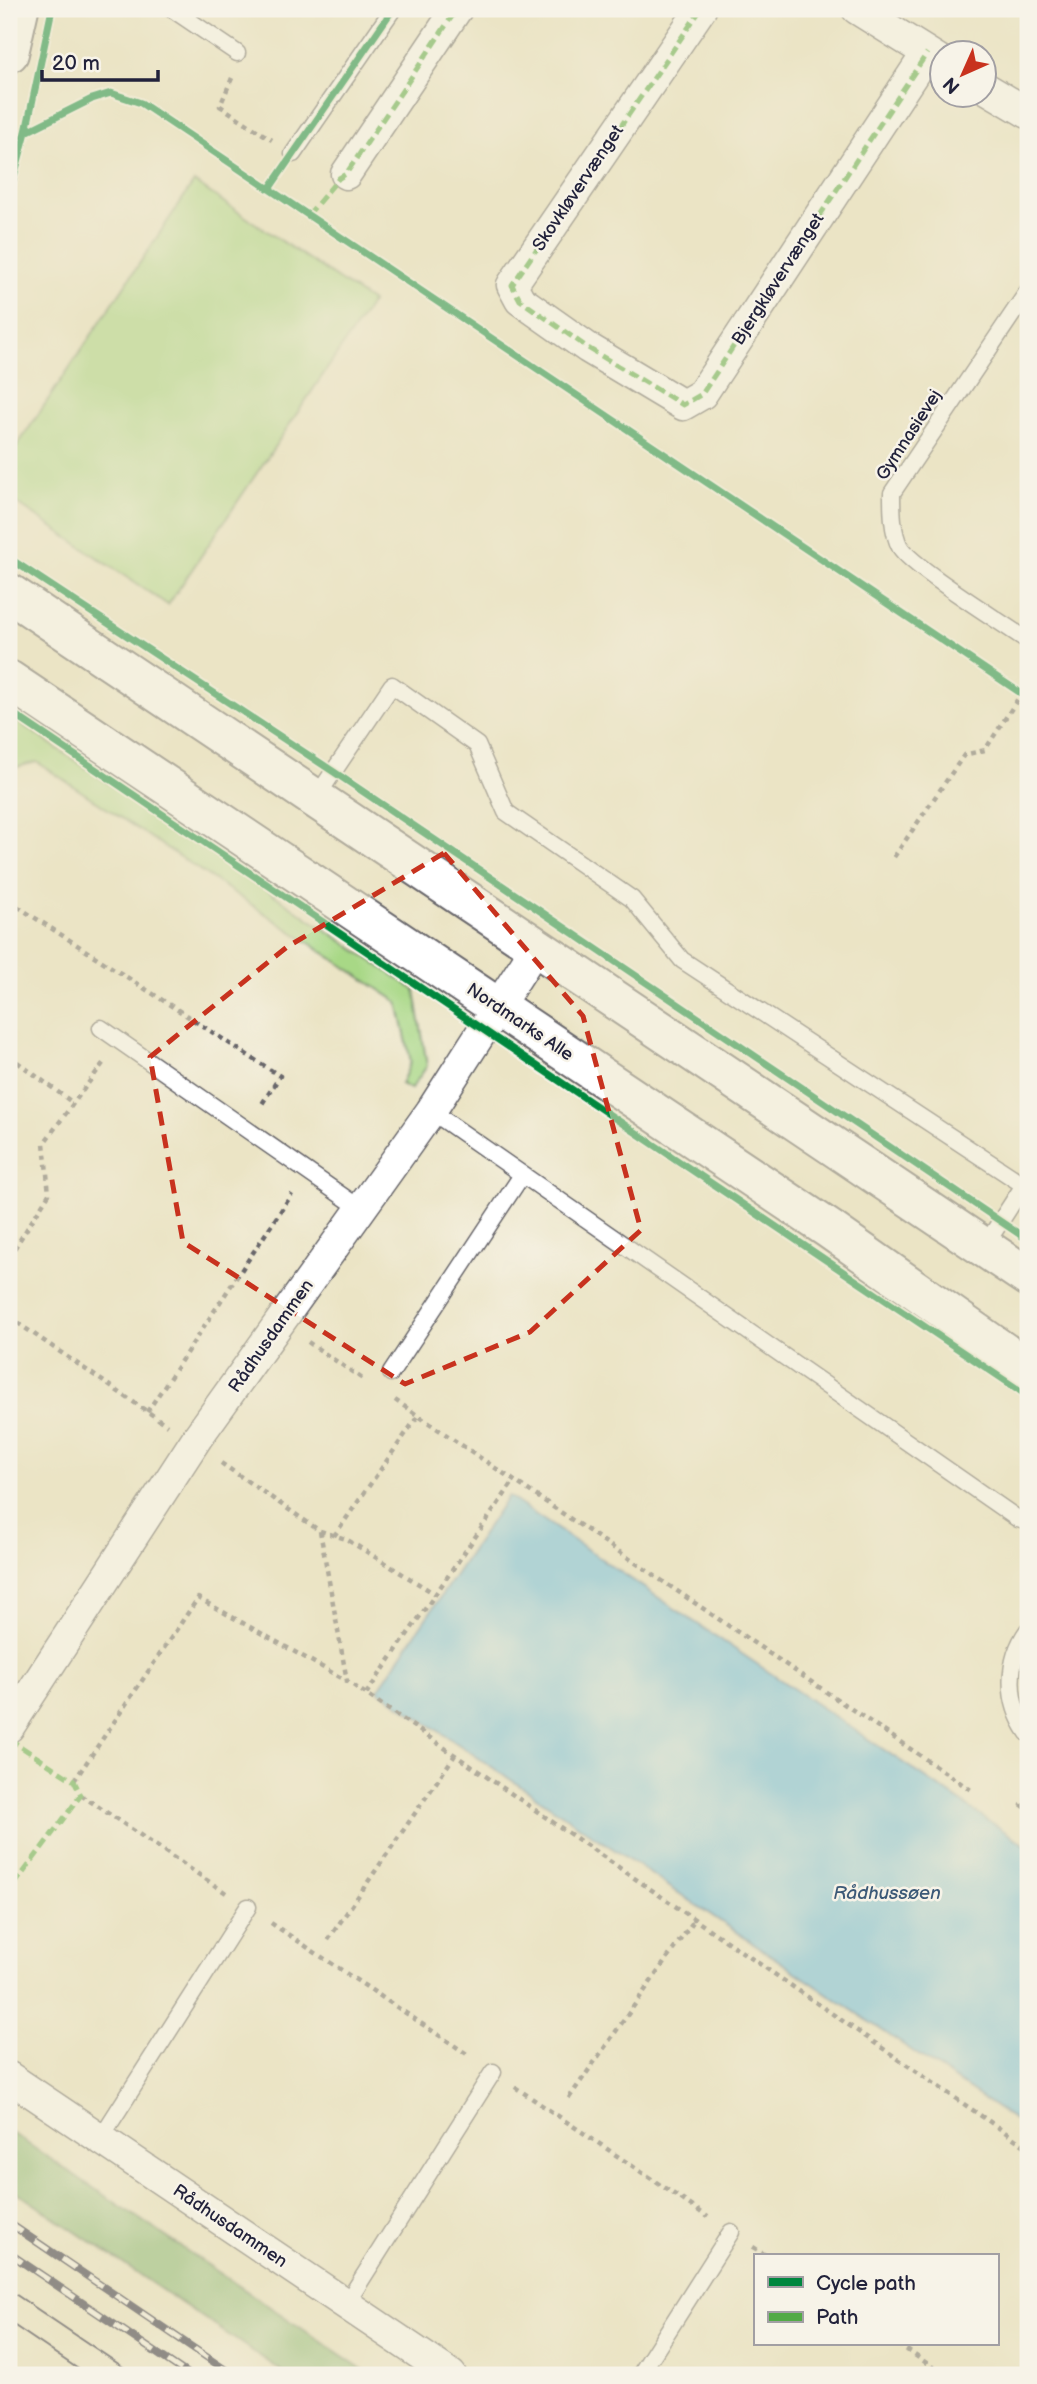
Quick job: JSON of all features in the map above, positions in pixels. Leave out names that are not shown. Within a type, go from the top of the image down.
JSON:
[{"type":"street","points":[[9,53],[19,9]]},
{"type":"street","points":[[346,174],[457,9]]},
{"type":"street","name":"Skovkløvervænget","points":[[588,348],[520,300],[512,285],[701,9]]},
{"type":"street","points":[[857,9],[928,54]]},
{"type":"street","name":"Bjergkløvervænget","points":[[588,348],[683,405],[702,394],[928,68]]},
{"type":"street","points":[[998,95],[1028,113]]},
{"type":"street","points":[[9,593],[1028,1278]]},
{"type":"street","name":"Nordmarks Alle","points":[[9,680],[829,1229],[1028,1369]]},
{"type":"street","name":"Rådhusdammen","points":[[9,1727],[197,1438],[430,1111],[536,947]]},
{"type":"street","name":"Rådhusdammen","points":[[9,2077],[451,2375]]},
{"type":"lane","points":[[172,9],[237,53]]},
{"type":"lane","points":[[293,153],[393,9]]},
{"type":"lane","name":"Gymnasievej","points":[[1028,291],[892,493],[892,517],[901,547],[930,572],[1028,640]]},
{"type":"lane","points":[[315,799],[392,685],[477,745],[506,812],[632,899],[682,960],[1024,1185],[984,1247]]},
{"type":"lane","points":[[101,1028],[361,1209]]},
{"type":"lane","points":[[430,1111],[1018,1519],[1028,1522]]},
{"type":"lane","points":[[391,1373],[522,1175]]},
{"type":"lane","points":[[1028,1630],[1017,1649],[1011,1676],[1014,1703],[1028,1733]]},
{"type":"lane","points":[[100,2139],[248,1907]]},
{"type":"lane","points":[[346,2304],[493,2071]]},
{"type":"lane","points":[[640,2375],[731,2232]]},
{"type":"path","points":[[237,53],[236,68],[220,106],[293,153]]},
{"type":"path","points":[[894,857],[964,755],[985,750],[1028,683]]},
{"type":"path","points":[[9,901],[280,1076],[246,1129]]},
{"type":"path","points":[[9,1257],[49,1194],[44,1143],[118,1042]]},
{"type":"path","points":[[9,1056],[73,1103]]},
{"type":"path","points":[[147,1412],[307,1171]]},
{"type":"path","points":[[9,1317],[168,1426]]},
{"type":"path","points":[[305,1340],[370,1384]]},
{"type":"path","points":[[389,1396],[974,1792]]},
{"type":"path","points":[[334,1536],[418,1416]]},
{"type":"path","points":[[220,1462],[320,1531],[346,1539],[435,1594]]},
{"type":"path","points":[[366,1694],[514,1481]]},
{"type":"path","points":[[320,1531],[347,1681]]},
{"type":"path","points":[[75,1781],[198,1598],[347,1681],[1028,2148]]},
{"type":"path","points":[[328,1940],[456,1755]]},
{"type":"path","points":[[81,1795],[764,2254]]},
{"type":"path","points":[[1028,1796],[1023,1805],[1028,1809]]},
{"type":"path","points":[[569,2098],[695,1919]]},
{"type":"path","points":[[901,2346],[945,2375]]},
{"type":"highlighted area","points":[[444,853],[583,1016],[641,1230],[530,1332],[405,1384],[183,1242],[150,1057],[287,947]]},
{"type":"green space","points":[[194,182],[372,302],[168,605],[9,498],[9,458]]},
{"type":"green space","points":[[9,716],[415,990],[427,1066],[411,1089],[401,1084],[411,1062],[398,1002],[37,762],[9,769]]},
{"type":"green space","points":[[9,2131],[371,2375],[288,2375],[9,2187]]},
{"type":"water","name":"Rådhussøen","points":[[508,1496],[1028,1847],[1028,2129],[378,1690]]},
{"type":"tram line","points":[[9,2290],[135,2375]]},
{"type":"tram line","points":[[9,2322],[87,2375]]},
{"type":"railway","points":[[9,2223],[233,2375]]},
{"type":"railway","points":[[9,2253],[189,2375]]},
{"type":"marked path","points":[[308,215],[339,178],[346,174],[457,9]]},
{"type":"marked path","points":[[701,9],[512,285],[520,300],[588,348],[683,405],[702,394],[927,53]]},
{"type":"marked path","points":[[9,1739],[74,1781],[81,1795],[9,1892]]},
{"type":"cycle path","points":[[9,195],[26,132],[52,9]]},
{"type":"cycle path","points":[[269,189],[393,9]]},
{"type":"cycle path","points":[[26,132],[92,99],[111,93],[141,103],[1028,698]]},
{"type":"cycle path","points":[[9,558],[334,772],[1028,1240]]},
{"type":"cycle path","points":[[9,711],[1028,1396]]}]
